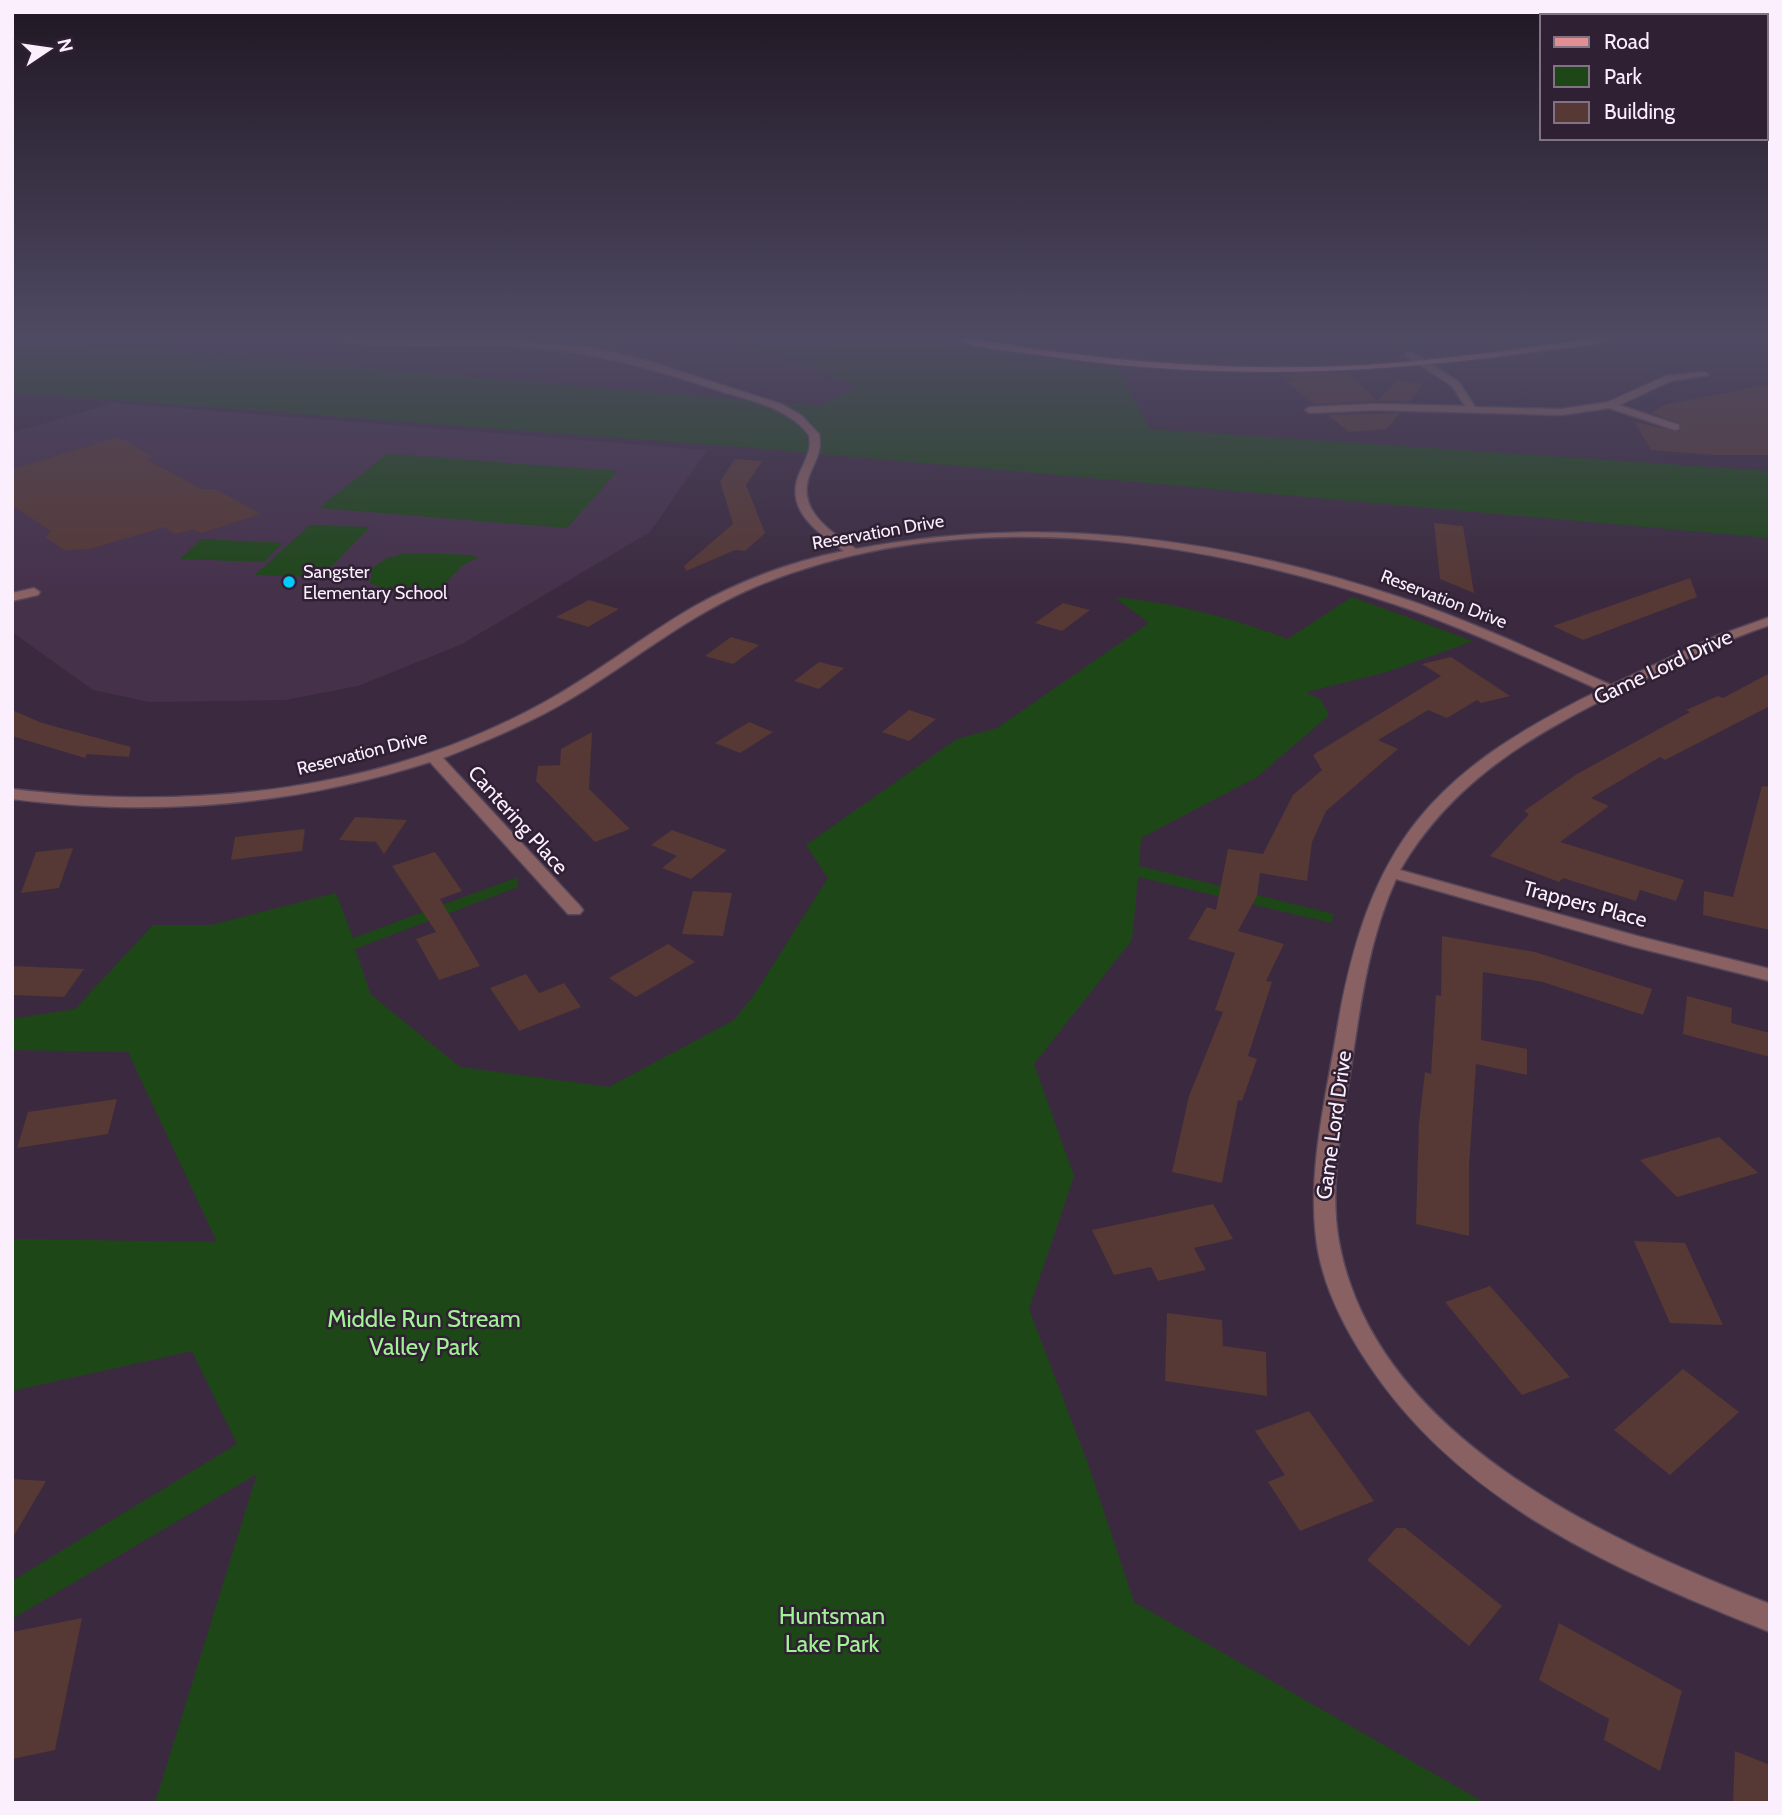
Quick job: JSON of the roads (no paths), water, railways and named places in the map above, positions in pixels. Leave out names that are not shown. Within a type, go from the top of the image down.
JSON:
[{"type":"street","points":[[804,423],[810,427],[817,442],[815,454],[801,479],[802,502],[813,520],[853,552]]},
{"type":"street","points":[[1665,423],[1675,426]]},
{"type":"street","name":"Reservation Drive","points":[[12,794],[81,802],[130,803],[229,798],[332,782],[433,756],[540,711],[621,661],[686,616],[728,593],[807,564],[853,552],[929,540],[1027,535],[1108,539],[1211,552],[1303,572],[1399,601],[1612,690]]},
{"type":"street","points":[[12,597],[34,592]]},
{"type":"street","name":"Game Lord Drive","points":[[1770,621],[1715,640],[1532,732],[1476,769],[1420,825],[1390,872],[1376,905],[1357,972],[1333,1114],[1322,1211],[1326,1246],[1337,1283],[1360,1332],[1391,1378],[1436,1429],[1492,1477],[1580,1536],[1691,1588],[1770,1618]]},
{"type":"street","name":"Cantering Place","points":[[433,756],[550,887],[575,910]]},
{"type":"street","name":"Trappers Place","points":[[1390,872],[1624,939],[1770,975]]},
{"type":"place","name":"Sangster Elementary School","points":[[289,582]]},
{"type":"park label","name":"Middle Run Stream Valley Park","points":[[424,1333]]},
{"type":"park label","name":"Huntsman Lake Park","points":[[832,1630]]}]
